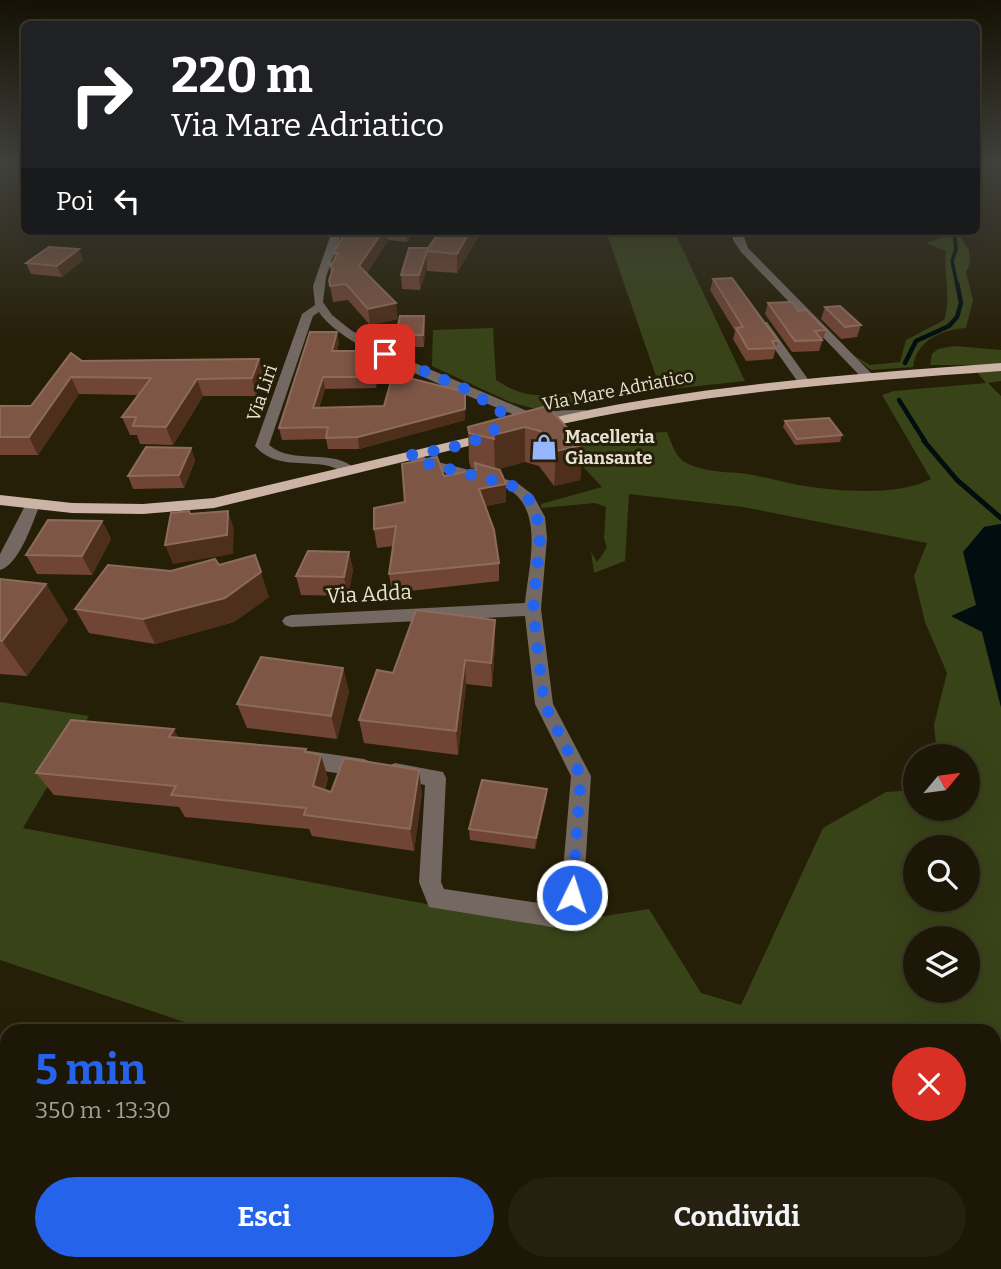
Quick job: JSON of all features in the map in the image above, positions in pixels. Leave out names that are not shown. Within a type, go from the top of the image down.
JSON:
[{"type":"main road","name":"Via Mare Adriatico","points":[[0,500],[72,508],[143,509],[214,503],[585,414],[704,393],[804,382],[1001,367]]},
{"type":"street","points":[[337,235],[318,290],[319,307],[332,321],[360,341],[506,410],[537,414],[585,414]]},
{"type":"street","points":[[737,235],[744,250],[868,377]]},
{"type":"street","name":"Via Liri","points":[[319,307],[308,314],[262,446],[276,456],[323,460],[350,470]]},
{"type":"street","points":[[758,316],[804,382]]},
{"type":"street","points":[[506,410],[522,429]]},
{"type":"street","points":[[482,438],[502,420],[506,410]]},
{"type":"street","points":[[275,756],[436,778],[430,881],[437,899],[570,919],[581,776],[544,704],[533,609],[540,538],[537,517],[528,498],[511,485],[425,463],[411,455]]},
{"type":"street","points":[[0,565],[13,549],[33,503]]},
{"type":"street","name":"Via Adda","points":[[291,621],[533,609]]},
{"type":"green space","points":[[607,235],[676,235],[745,381],[661,390],[556,409],[532,408],[510,402],[432,366],[433,330],[493,328],[496,380],[524,393],[572,393],[584,401],[659,385]]},
{"type":"green space","points":[[959,235],[969,250],[970,263],[966,272],[973,300],[966,328],[948,331],[925,343],[915,357],[913,367],[871,370],[851,354],[870,365],[900,362],[906,340],[944,320],[947,303],[946,251],[926,243]]},
{"type":"green space","points":[[954,346],[1001,350],[1001,381],[988,383],[1001,396],[1001,524],[984,527],[982,632],[1001,707],[1001,1024],[190,1024],[0,960],[0,702],[89,716],[23,828],[543,926],[649,909],[701,993],[741,1005],[823,828],[886,792],[903,791],[903,821],[980,821],[980,744],[936,744],[934,725],[947,673],[925,622],[914,576],[927,543],[743,507],[629,494],[625,561],[594,573],[591,552],[597,562],[607,548],[604,538],[606,507],[595,503],[541,508],[541,504],[602,487],[559,441],[667,432],[682,461],[705,469],[830,489],[866,491],[917,485],[931,479],[882,395],[894,391],[986,383],[971,365],[930,365],[932,354],[938,349]]},
{"type":"shaded area","points":[[1001,524],[1001,707],[982,632],[951,616],[976,605],[963,552],[984,527]]},
{"type":"building","points":[[344,235],[380,235],[359,266],[396,303],[368,309],[346,284],[330,286],[333,269],[329,264],[332,264],[338,253],[333,253]]},
{"type":"building","points":[[437,235],[468,235],[457,254],[426,251]]},
{"type":"building","points":[[49,247],[79,249],[57,266],[26,263]]},
{"type":"building","points":[[409,248],[428,248],[419,275],[401,275]]},
{"type":"building","points":[[732,278],[778,341],[772,341],[776,348],[748,349],[736,328],[743,327],[713,279]]},
{"type":"building","points":[[792,302],[798,311],[806,310],[826,330],[815,331],[822,340],[795,341],[768,303]]},
{"type":"building","points":[[840,306],[861,325],[845,327],[825,307]]},
{"type":"building","points":[[400,316],[424,316],[423,335],[396,335]]},
{"type":"building","points":[[310,332],[337,332],[332,351],[379,351],[375,377],[323,377],[313,408],[384,406],[393,374],[465,392],[465,409],[358,437],[326,438],[328,427],[279,428]]},
{"type":"building","points":[[71,353],[82,361],[259,359],[252,378],[197,379],[166,427],[133,426],[136,417],[122,417],[151,378],[71,377],[29,437],[0,437],[0,406],[31,406]]},
{"type":"building","points":[[547,406],[583,445],[556,451],[540,431],[525,427],[493,435],[494,439],[469,433],[468,427]]},
{"type":"building","points":[[829,418],[842,435],[797,439],[785,421]]},
{"type":"building","points":[[146,447],[191,448],[179,475],[128,476]]},
{"type":"building","points":[[437,457],[444,476],[476,470],[475,463],[500,470],[506,484],[479,489],[494,530],[499,563],[389,574],[396,526],[374,529],[374,508],[405,502],[402,464]]},
{"type":"building","points":[[189,511],[190,514],[228,511],[227,535],[165,545],[171,513]]},
{"type":"building","points":[[48,520],[102,521],[82,556],[26,555]]},
{"type":"building","points":[[308,551],[349,552],[344,577],[296,576]]},
{"type":"building","points":[[255,555],[261,572],[225,598],[143,619],[75,609],[108,565],[171,571],[215,559],[219,565]]},
{"type":"building","points":[[0,579],[46,584],[2,641],[0,641]]},
{"type":"building","points":[[416,610],[495,620],[491,663],[465,660],[456,731],[359,720],[377,670],[393,673]]},
{"type":"building","points":[[261,657],[343,668],[331,716],[237,704]]},
{"type":"building","points":[[71,720],[174,729],[169,737],[306,749],[305,752],[321,755],[313,786],[331,792],[344,758],[419,770],[410,829],[304,815],[306,808],[171,795],[176,786],[36,773]]},
{"type":"building","points":[[482,780],[547,789],[536,838],[469,829]]},
{"type":"waterway","points":[[954,235],[956,249],[952,261],[957,285]]},
{"type":"waterway","points":[[905,363],[916,341],[949,326],[957,317],[961,303],[957,283]]},
{"type":"waterway","points":[[899,400],[926,443]]},
{"type":"waterway","points":[[924,441],[957,480],[1001,518]]},
{"type":"place","name":"Macelleria Giansante","points":[[544,447]]},
{"type":"route","points":[[385,354],[472,392],[501,412],[503,417],[497,427],[482,438],[411,455],[425,463],[511,485],[528,498],[537,517],[540,538],[533,609],[544,704],[581,776],[572,895]]}]
